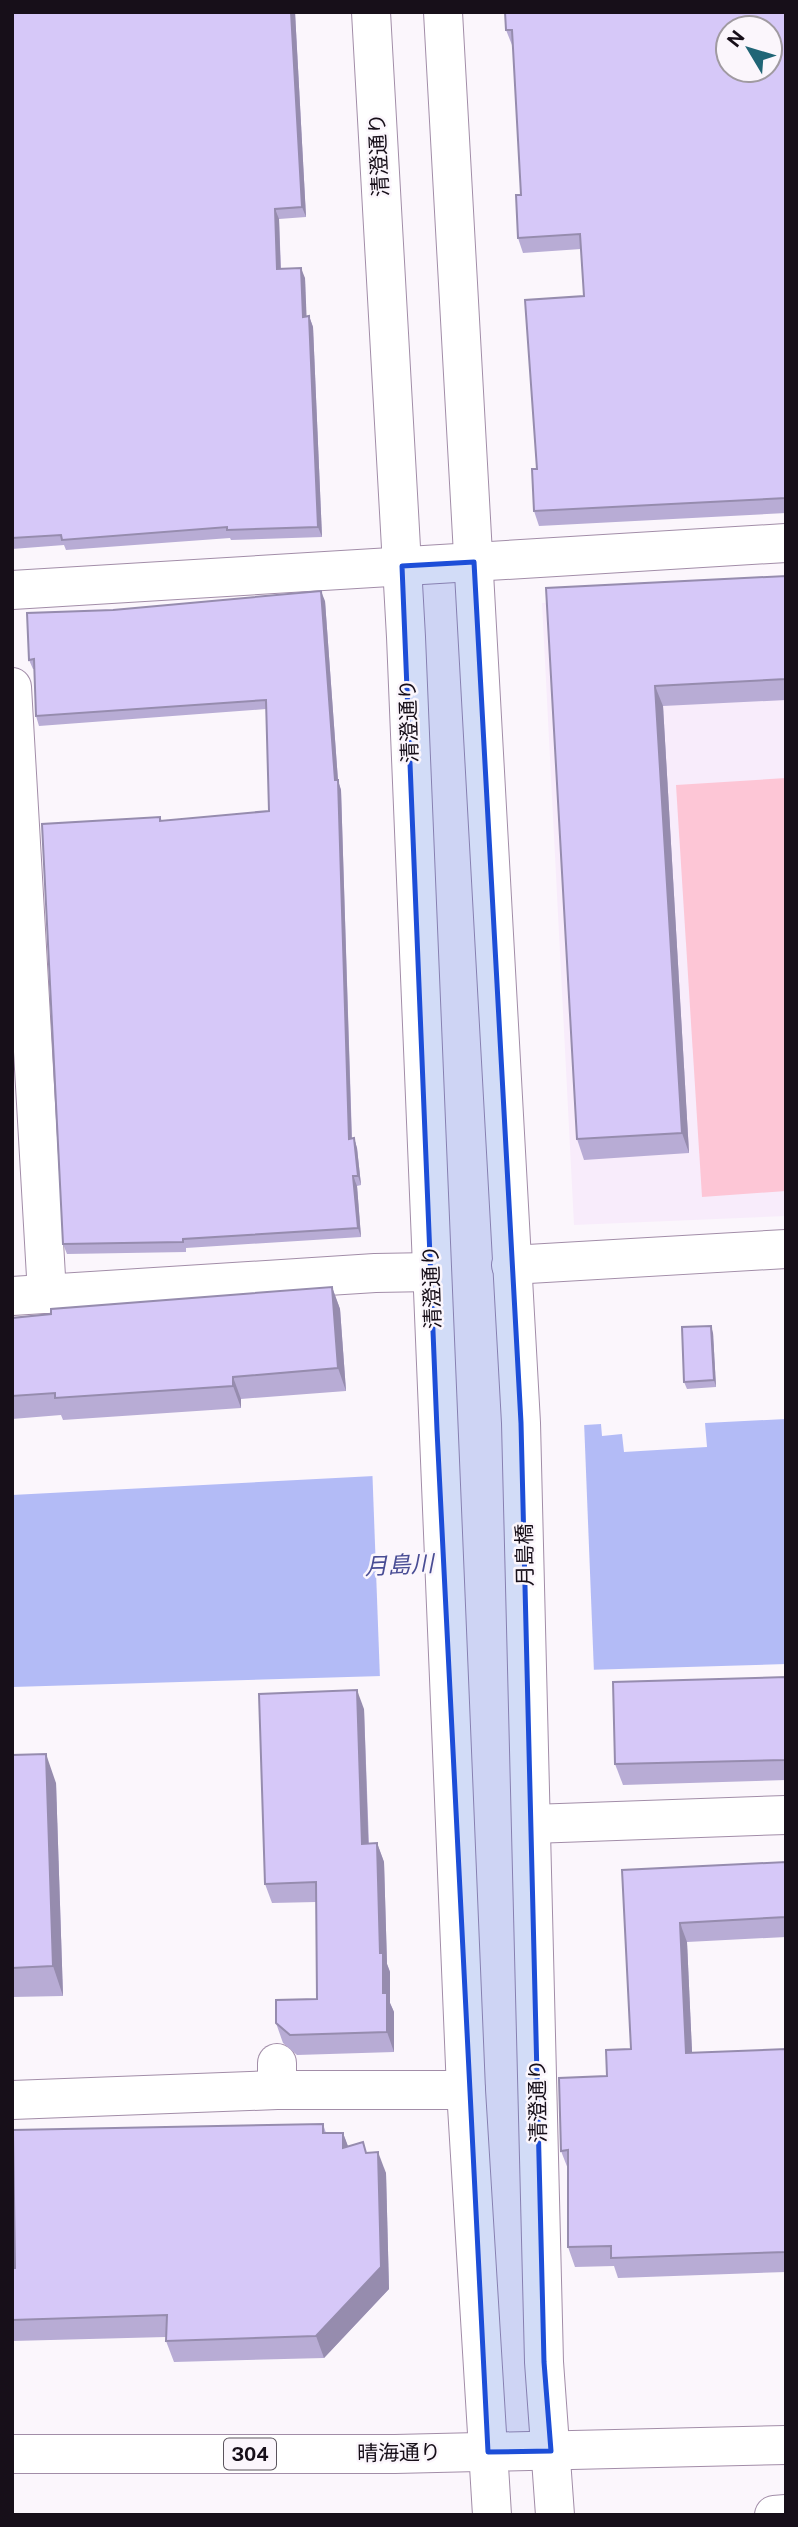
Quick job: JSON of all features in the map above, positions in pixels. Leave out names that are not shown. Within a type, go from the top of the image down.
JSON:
[{"type":"main road","name":"清澄通り","points":[[370,12],[402,566],[466,2090]]},
{"type":"main road","points":[[443,12],[511,1265],[786,1249]]},
{"type":"main road","points":[[12,590],[786,543]]},
{"type":"main road","points":[[12,687],[30,1295],[375,1273],[431,1272]]},
{"type":"main road","name":"月島橋","points":[[511,1265],[521,1423],[528,1686]]},
{"type":"main road","name":"清澄通り","points":[[528,1686],[544,2361],[555,2515]]},
{"type":"main road","points":[[532,1824],[786,1815]]},
{"type":"main road","points":[[12,2100],[277,2076],[466,2090],[492,2515]]},
{"type":"main road","name":"晴海通り","points":[[12,2455],[488,2452],[786,2445]]},
{"type":"main road","points":[[774,2515],[786,2514]]},
{"type":"highlighted area","points":[[474,562],[521,1423],[544,2362],[551,2451],[488,2452],[437,1430],[402,566]]},
{"type":"shaded area","points":[[786,585],[786,1216],[574,1225],[542,603]]},
{"type":"shaded area","points":[[786,778],[786,1191],[702,1197],[676,785]]},
{"type":"water","name":"月島川","points":[[786,1419],[786,1664],[12,1687],[12,1495],[374,1476],[374,1438],[601,1424],[602,1436],[622,1434],[624,1452],[707,1447],[705,1423]]},
{"type":"pier","points":[[584,1421],[594,1673],[380,1679],[371,1436]]},
{"type":"building","points":[[12,12],[291,12],[302,207],[275,209],[277,269],[301,268],[303,317],[309,316],[318,527],[227,530],[227,527],[62,540],[61,535],[12,538]]},
{"type":"building","points":[[505,12],[786,12],[786,498],[534,511],[532,469],[537,469],[525,300],[584,296],[580,234],[518,238],[516,195],[521,195],[512,30],[506,30]]},
{"type":"building","points":[[786,576],[786,679],[655,686],[682,1133],[577,1139],[546,588]]},
{"type":"building","points":[[321,591],[335,780],[338,780],[349,1139],[354,1138],[358,1176],[353,1176],[358,1228],[183,1239],[183,1242],[63,1244],[42,824],[160,817],[160,821],[269,811],[266,700],[36,716],[34,659],[29,660],[27,613],[113,610]]},
{"type":"building","points":[[332,1287],[338,1368],[233,1377],[233,1386],[55,1398],[55,1393],[12,1396],[12,1318],[51,1314],[51,1309]]},
{"type":"building","points":[[711,1326],[714,1380],[684,1382],[682,1327]]},
{"type":"building","points":[[786,1677],[786,1760],[615,1764],[613,1682]]},
{"type":"building","points":[[357,1690],[362,1844],[377,1843],[380,1953],[383,1953],[383,1993],[387,1993],[387,2032],[290,2035],[276,2023],[276,2000],[317,1999],[316,1882],[265,1884],[259,1694]]},
{"type":"building","points":[[46,1754],[53,1966],[12,1968],[12,1755]]},
{"type":"building","points":[[786,1862],[786,1917],[680,1923],[686,2053],[786,2049],[786,2252],[611,2258],[611,2246],[568,2247],[568,2150],[561,2151],[559,2078],[607,2076],[606,2050],[631,2049],[622,1870]]},
{"type":"building","points":[[323,2124],[323,2133],[343,2133],[343,2148],[363,2142],[366,2153],[378,2152],[381,2267],[316,2336],[166,2341],[167,2315],[12,2320],[12,2268],[15,2268],[13,2130]]}]
